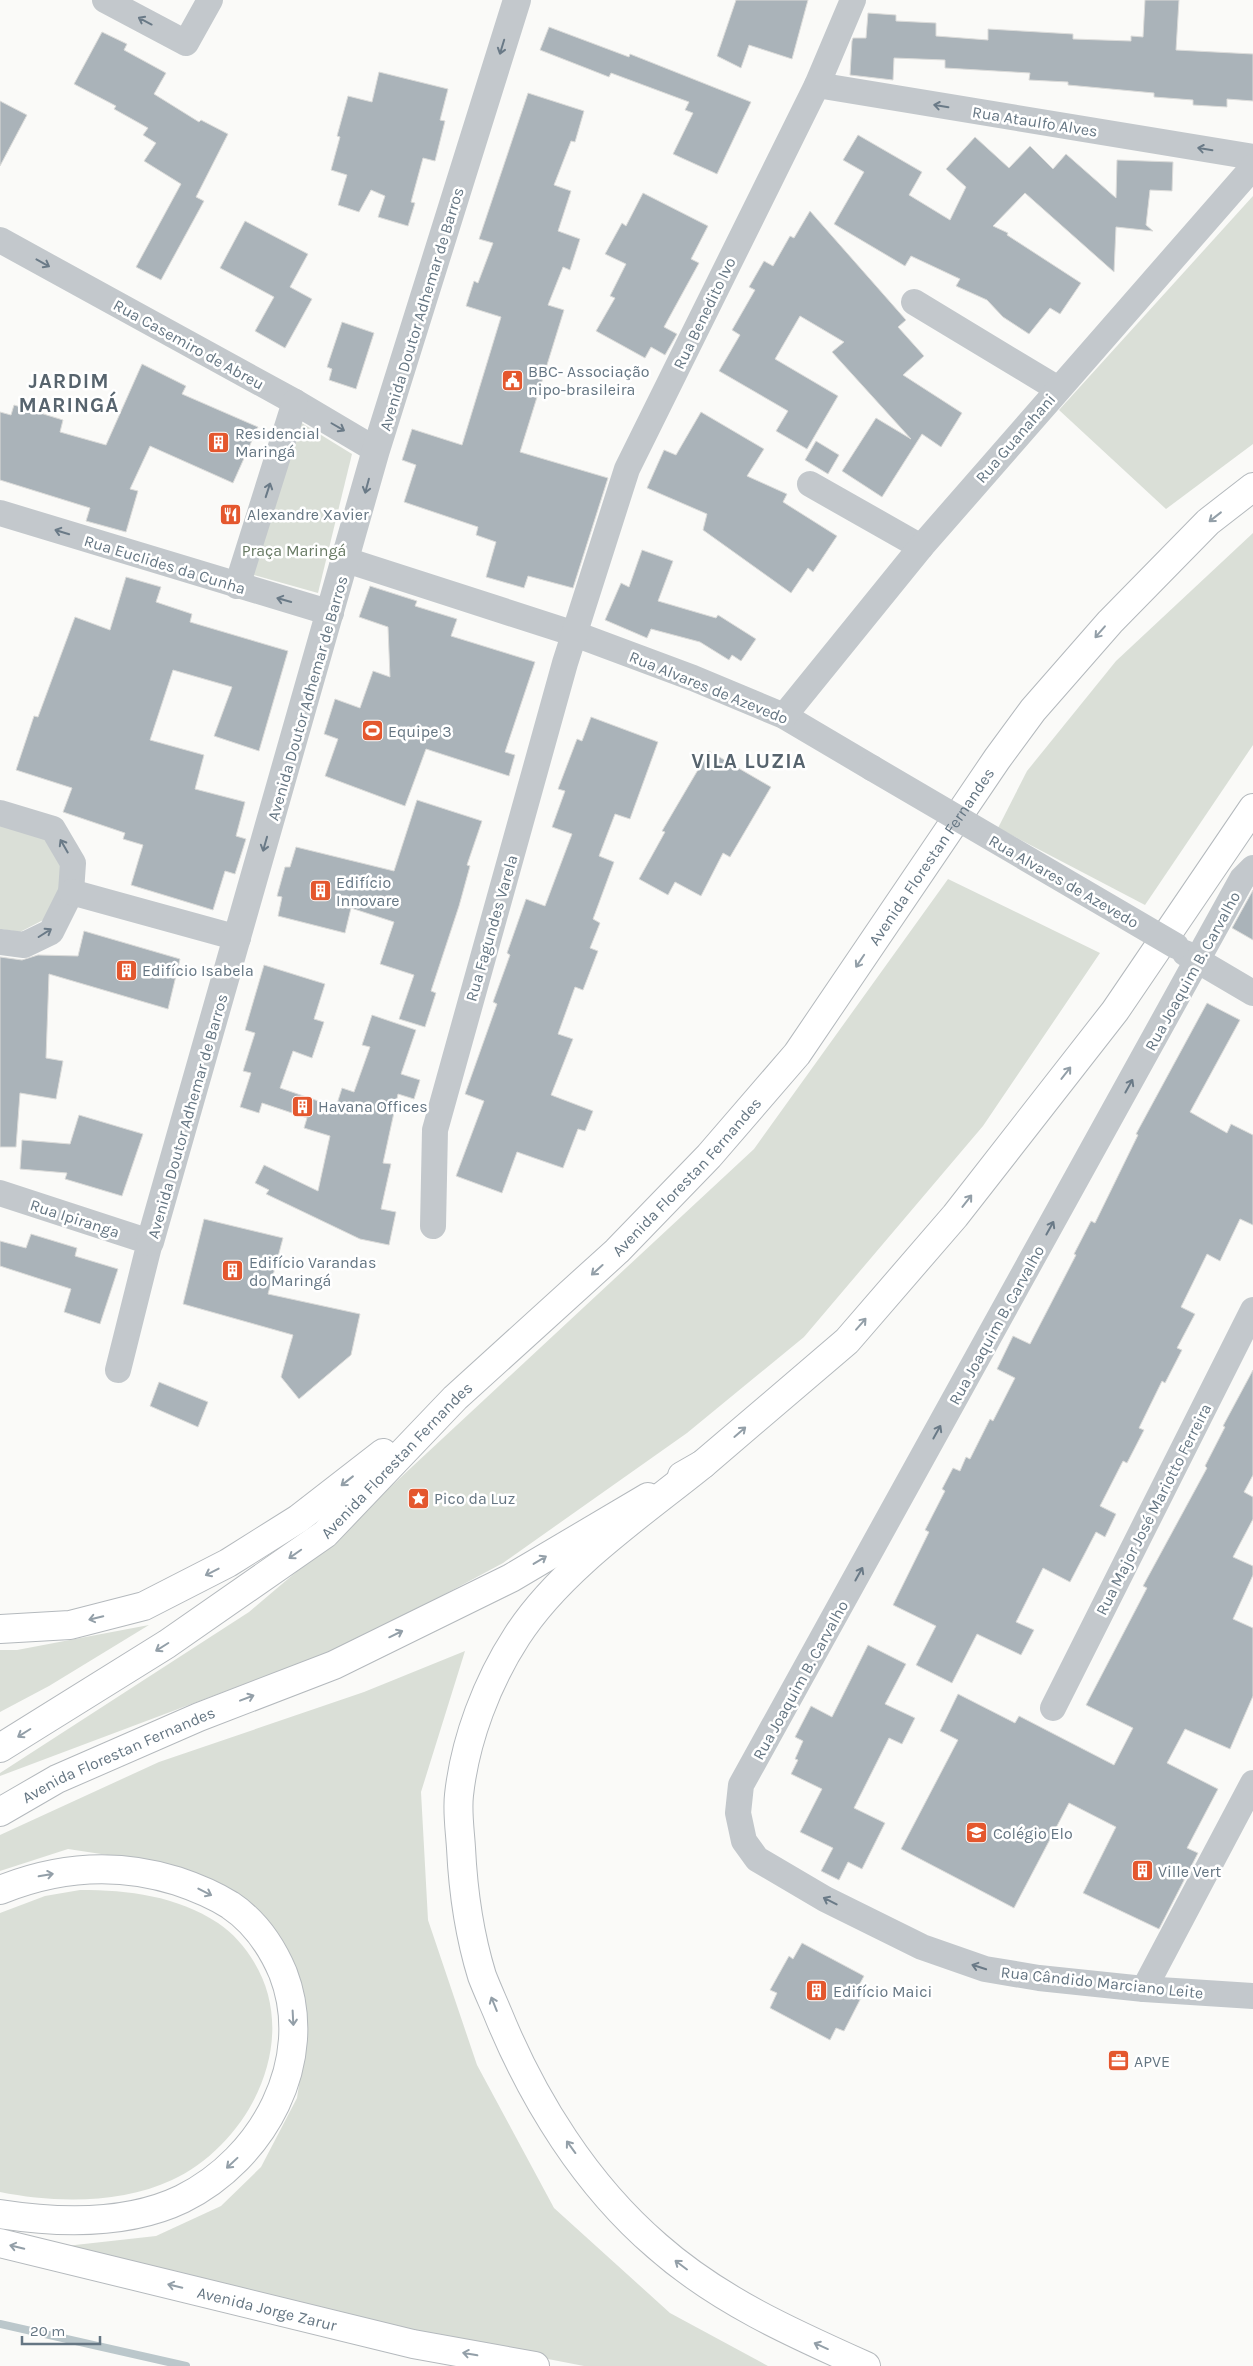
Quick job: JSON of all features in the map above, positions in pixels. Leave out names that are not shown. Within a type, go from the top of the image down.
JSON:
[{"type":"highway","name":"Avenida Florestan Fernandes","points":[[0,1748],[166,1644],[326,1534],[455,1398],[617,1251],[709,1156],[797,1054],[997,759],[1033,710],[1110,622],[1208,522],[1253,487]]},
{"type":"highway","name":"Avenida Florestan Fernandes","points":[[0,1812],[57,1779],[199,1717],[334,1665],[511,1578],[703,1464],[847,1341],[954,1216],[1115,1011],[1253,808]]},
{"type":"highway","points":[[0,1629],[70,1625],[144,1606],[228,1564],[298,1518],[455,1398]]},
{"type":"highway","points":[[703,1464],[552,1590],[517,1636],[490,1686],[470,1740],[458,1797],[463,1884],[482,1976],[512,2048],[556,2128],[602,2190],[656,2246],[718,2292],[785,2330],[866,2366]]},
{"type":"highway","points":[[0,1890],[39,1876],[78,1869],[128,1870],[157,1875],[195,1887],[230,1905],[265,1940],[278,1961],[287,1984],[293,2008],[294,2033],[292,2058],[283,2088],[270,2115],[253,2141],[238,2158],[208,2183],[182,2199],[153,2210],[106,2218],[58,2220],[0,2214]]},
{"type":"highway","name":"Avenida Jorge Zarur","points":[[0,2243],[413,2344],[535,2366]]},
{"type":"street","points":[[105,0],[186,43],[210,0]]},
{"type":"street","name":"Avenida Doutor Adhemar de Barros","points":[[118,1370],[150,1242],[376,450],[517,0]]},
{"type":"street","name":"Rua Benedito Ivo","points":[[575,634],[627,469],[816,85],[853,0]]},
{"type":"street","name":"Rua Ataulfo Alves","points":[[816,85],[1253,157]]},
{"type":"street","name":"Rua Guanahani","points":[[784,716],[921,547],[1253,167]]},
{"type":"street","name":"Rua Casemiro de Abreu","points":[[0,240],[295,402],[376,450]]},
{"type":"street","points":[[914,302],[1058,389]]},
{"type":"street","points":[[237,586],[295,402]]},
{"type":"street","points":[[810,484],[921,547]]},
{"type":"street","name":"Rua Euclides da Cunha","points":[[0,513],[331,613]]},
{"type":"street","name":"Rua Alvares de Azevedo","points":[[346,560],[575,634],[693,678],[784,716],[1253,993]]},
{"type":"street","name":"Rua Fagundes Varela","points":[[433,1226],[435,1130],[562,673],[575,634]]},
{"type":"street","points":[[0,813],[54,828],[73,863],[71,892],[51,932],[24,945],[0,942]]},
{"type":"street","name":"Rua Joaquim B. Carvalho","points":[[741,1785],[1198,962],[1242,879],[1253,868]]},
{"type":"street","points":[[71,892],[238,938]]},
{"type":"street","name":"Rua Ipiranga","points":[[0,1193],[150,1242]]},
{"type":"street","name":"Rua Major José Mariotto Ferreira","points":[[1053,1708],[1253,1310]]},
{"type":"street","points":[[1144,1989],[1253,1783]]},
{"type":"street","name":"Rua Cândido Marciano Leite","points":[[741,1785],[738,1813],[744,1841],[757,1860],[825,1899],[922,1947],[985,1969],[1039,1978],[1144,1989],[1253,1996]]},
{"type":"green space","points":[[1253,196],[1253,444],[1166,509],[1059,410]]},
{"type":"green space","name":"Praça Maringá","points":[[300,422],[352,454],[318,593],[250,574]]},
{"type":"green space","points":[[1253,533],[1253,745],[1145,905],[998,828],[1027,771],[1116,661]]},
{"type":"green space","points":[[0,822],[48,836],[63,866],[61,891],[47,918],[20,932],[0,929]]},
{"type":"green space","points":[[948,879],[1100,953],[983,1126],[804,1337],[687,1433],[503,1563],[354,1643],[0,1776],[0,1773],[249,1612],[328,1545],[754,1149]]},
{"type":"green space","points":[[149,1625],[49,1686],[0,1712],[0,1650],[17,1650]]},
{"type":"green space","points":[[465,1651],[421,1792],[428,1920],[477,2065],[554,2208],[670,2313],[768,2366],[584,2366],[501,2350],[57,2247],[156,2236],[221,2206],[261,2167],[297,2098],[308,2025],[291,1958],[263,1914],[204,1879],[134,1859],[68,1849],[0,1871],[0,1835],[159,1762],[364,1692]]},
{"type":"green space","points":[[80,1890],[116,1891],[152,1896],[186,1906],[229,1931],[254,1962],[267,1993],[272,2024],[269,2056],[260,2087],[244,2116],[224,2142],[200,2164],[172,2180],[131,2194],[87,2199],[42,2198],[0,2192],[0,1913],[45,1896]]},
{"type":"building","points":[[736,0],[808,0],[792,59],[749,45],[741,68],[717,56]]},
{"type":"building","points":[[1145,0],[1179,0],[1176,50],[1253,54],[1253,101],[1227,99],[1227,107],[1193,105],[1193,100],[1154,97],[1154,93],[1068,85],[1068,82],[1029,80],[1030,73],[945,68],[945,60],[894,58],[893,80],[850,75],[852,41],[853,38],[866,38],[868,13],[896,15],[896,21],[936,23],[936,36],[988,40],[988,29],[1073,34],[1073,39],[1131,41],[1131,36],[1143,37]]},
{"type":"building","points":[[549,27],[629,57],[630,54],[751,102],[717,174],[673,154],[693,113],[685,110],[689,102],[611,73],[609,77],[540,50]]},
{"type":"building","points":[[102,32],[127,44],[124,50],[166,73],[154,94],[199,122],[201,120],[228,134],[196,197],[204,201],[161,280],[136,267],[181,184],[144,161],[156,143],[143,135],[148,128],[114,109],[116,106],[74,84]]},
{"type":"building","points":[[379,72],[448,89],[440,120],[445,121],[435,161],[423,158],[411,202],[415,203],[408,226],[378,217],[385,196],[371,190],[359,212],[338,205],[347,175],[331,170],[340,137],[337,136],[348,96],[372,102]]},
{"type":"building","points":[[528,93],[584,111],[575,142],[571,141],[554,185],[571,191],[558,231],[580,239],[570,270],[563,267],[548,305],[564,310],[520,452],[608,478],[573,588],[528,576],[524,588],[486,577],[496,542],[476,535],[478,527],[404,502],[416,465],[402,460],[412,429],[462,445],[501,317],[466,306],[474,281],[478,283],[493,243],[479,239]]},
{"type":"building","points":[[0,101],[27,115],[0,166]]},
{"type":"building","points":[[858,135],[922,172],[909,195],[950,220],[966,187],[946,169],[975,137],[1009,168],[1030,146],[1053,169],[1066,154],[1116,198],[1117,160],[1173,162],[1172,191],[1150,190],[1146,225],[1153,231],[1116,227],[1114,272],[1025,193],[993,226],[1008,233],[1007,235],[1081,283],[1060,314],[1050,308],[1029,334],[1003,317],[987,300],[956,286],[960,279],[911,256],[905,266],[834,224],[864,172],[843,160]]},
{"type":"building","points":[[643,193],[708,226],[691,259],[699,263],[664,327],[677,334],[665,355],[651,347],[645,358],[596,331],[615,298],[610,296],[626,264],[605,254],[622,223],[626,226]]},
{"type":"building","points":[[810,211],[906,320],[898,327],[924,356],[903,375],[962,413],[941,447],[922,434],[882,497],[842,471],[876,418],[911,439],[832,352],[844,342],[800,316],[775,359],[838,396],[807,449],[776,431],[788,411],[719,371],[740,335],[732,330],[755,290],[749,287],[764,261],[773,266],[790,236],[794,238]]},
{"type":"building","points":[[245,221],[308,254],[290,287],[312,299],[285,348],[255,331],[274,297],[220,268]]},
{"type":"building","points":[[342,322],[374,333],[356,389],[329,380],[332,369],[327,367]]},
{"type":"building","points":[[142,364],[186,386],[182,394],[258,427],[233,483],[150,446],[130,489],[138,491],[126,532],[86,521],[90,508],[0,480],[0,412],[11,415],[14,405],[63,420],[60,432],[106,445]]},
{"type":"building","points":[[701,412],[764,449],[747,476],[787,494],[783,502],[837,536],[813,572],[808,568],[791,593],[703,530],[707,514],[647,488],[664,450],[676,455]]},
{"type":"building","points":[[816,441],[839,455],[828,474],[805,460]]},
{"type":"building","points":[[642,550],[673,561],[658,601],[716,618],[718,615],[756,639],[741,661],[732,655],[729,660],[700,642],[651,629],[647,638],[605,620],[621,583],[629,587]]},
{"type":"building","points":[[126,577],[161,587],[156,602],[192,614],[190,622],[288,651],[259,751],[214,736],[232,687],[173,670],[150,740],[204,755],[195,789],[245,802],[236,836],[246,839],[235,874],[225,871],[213,910],[131,885],[143,845],[123,839],[125,833],[63,812],[72,788],[16,770],[34,716],[38,717],[75,617],[110,630]]},
{"type":"building","points":[[370,586],[417,601],[415,606],[457,619],[451,636],[535,662],[505,752],[515,755],[509,776],[426,749],[405,806],[325,776],[338,739],[324,734],[335,699],[360,708],[373,671],[390,677],[388,627],[359,617]]},
{"type":"building","points":[[591,717],[658,742],[630,819],[615,814],[599,856],[614,862],[593,919],[600,923],[590,948],[598,951],[583,990],[575,987],[558,1034],[573,1039],[551,1095],[593,1111],[585,1131],[578,1129],[563,1168],[517,1152],[502,1193],[456,1176],[484,1101],[465,1094],[497,1004],[493,1002],[510,955],[507,953],[526,899],[545,906],[572,834],[552,827],[565,791],[558,789],[577,739],[582,741]]},
{"type":"building","points":[[709,751],[771,787],[730,857],[723,853],[701,896],[675,882],[668,895],[639,879],[665,832],[662,831]]},
{"type":"building","points":[[417,800],[482,821],[467,865],[470,866],[459,906],[431,991],[436,993],[425,1027],[399,1019],[414,975],[380,964],[394,922],[351,908],[345,933],[278,916],[282,897],[277,896],[285,867],[290,867],[296,847],[394,871]]},
{"type":"building","points":[[1253,890],[1253,940],[1232,928]]},
{"type":"building","points":[[84,931],[180,959],[168,1009],[49,974],[46,1058],[63,1061],[56,1099],[20,1093],[16,1147],[0,1147],[0,957],[22,960],[38,955],[78,956]]},
{"type":"building","points":[[264,965],[325,984],[314,1019],[324,1022],[312,1058],[293,1051],[280,1088],[336,1107],[342,1088],[354,1092],[370,1047],[362,1045],[372,1015],[416,1030],[401,1074],[420,1080],[414,1099],[398,1094],[383,1163],[391,1164],[381,1209],[396,1212],[389,1245],[360,1239],[266,1194],[269,1190],[255,1183],[264,1165],[318,1191],[330,1136],[304,1128],[307,1118],[262,1103],[259,1113],[240,1107],[251,1073],[243,1071],[255,1033],[245,1030]]},
{"type":"building","points":[[1207,1003],[1240,1020],[1190,1112],[1227,1133],[1231,1124],[1253,1135],[1253,1225],[1240,1219],[1220,1261],[1207,1254],[1181,1307],[1195,1314],[1177,1348],[1182,1350],[1165,1383],[1162,1381],[1139,1428],[1144,1430],[1127,1463],[1123,1461],[1100,1506],[1116,1514],[1105,1537],[1096,1532],[1070,1582],[1043,1568],[1016,1622],[1034,1630],[1021,1655],[977,1634],[952,1683],[916,1665],[936,1626],[893,1605],[929,1532],[925,1530],[945,1491],[942,1489],[953,1468],[960,1471],[966,1457],[970,1459],[990,1419],[993,1421],[1015,1378],[997,1369],[1013,1336],[1030,1344],[1076,1255],[1074,1254],[1091,1221],[1095,1223],[1138,1135],[1136,1134]]},
{"type":"building","points":[[79,1115],[143,1134],[122,1196],[65,1179],[67,1173],[20,1169],[22,1140],[70,1144]]},
{"type":"building","points":[[204,1219],[283,1238],[268,1294],[360,1314],[351,1355],[299,1399],[281,1377],[293,1335],[183,1304]]},
{"type":"building","points":[[31,1234],[77,1248],[75,1256],[118,1269],[100,1324],[64,1312],[71,1289],[0,1266],[0,1241],[26,1248]]},
{"type":"building","points":[[1253,1370],[1253,1475],[1244,1492],[1253,1497],[1253,1519],[1233,1557],[1253,1566],[1253,1575],[1233,1619],[1253,1628],[1253,1696],[1230,1749],[1185,1729],[1167,1763],[1218,1789],[1187,1848],[1198,1853],[1159,1929],[1083,1893],[1116,1827],[1069,1803],[1014,1908],[901,1849],[958,1740],[940,1731],[958,1694],[1015,1723],[1019,1716],[1114,1765],[1133,1728],[1086,1705],[1147,1588],[1143,1586],[1207,1468],[1205,1466],[1225,1427],[1223,1426]]},
{"type":"building","points":[[159,1382],[208,1402],[198,1427],[150,1406]]},
{"type":"building","points":[[868,1645],[906,1664],[885,1704],[915,1718],[902,1744],[889,1738],[854,1808],[885,1823],[862,1869],[848,1862],[839,1880],[821,1871],[833,1848],[800,1832],[822,1789],[791,1774],[798,1760],[795,1759],[803,1741],[795,1737],[811,1706],[832,1717]]},
{"type":"building","name":"Edifício Maici","points":[[802,1943],[864,1976],[857,1989],[864,1992],[844,2031],[836,2028],[830,2040],[770,2008],[777,1993],[770,1990],[789,1956],[793,1959]]},
{"type":"waterway","points":[[0,2324],[186,2366]]},
{"type":"place","name":"BBC- Associação nipo-brasileira","points":[[512,380]]},
{"type":"place","name":"Residencial Maringá","points":[[219,442]]},
{"type":"place","name":"Alexandre Xavier","points":[[231,514]]},
{"type":"place","name":"Equipe 3","points":[[372,731]]},
{"type":"place","name":"Edifício Innovare","points":[[320,891]]},
{"type":"place","name":"Edifício Isabela","points":[[126,970]]},
{"type":"place","name":"Havana Offices","points":[[302,1106]]},
{"type":"place","name":"Edifício Varandas do Maringá","points":[[233,1271]]},
{"type":"place","name":"Pico da Luz","points":[[418,1498]]},
{"type":"place","name":"Colégio Elo","points":[[977,1833]]},
{"type":"place","name":"Ville Vert","points":[[1142,1871]]},
{"type":"place","name":"Edifício Maici","points":[[817,1991]]},
{"type":"place","name":"APVE","points":[[1118,2061]]},
{"type":"district","name":"JARDIM MARINGÁ","points":[[69,393]]},
{"type":"district","name":"VILA LUZIA","points":[[749,761]]}]
